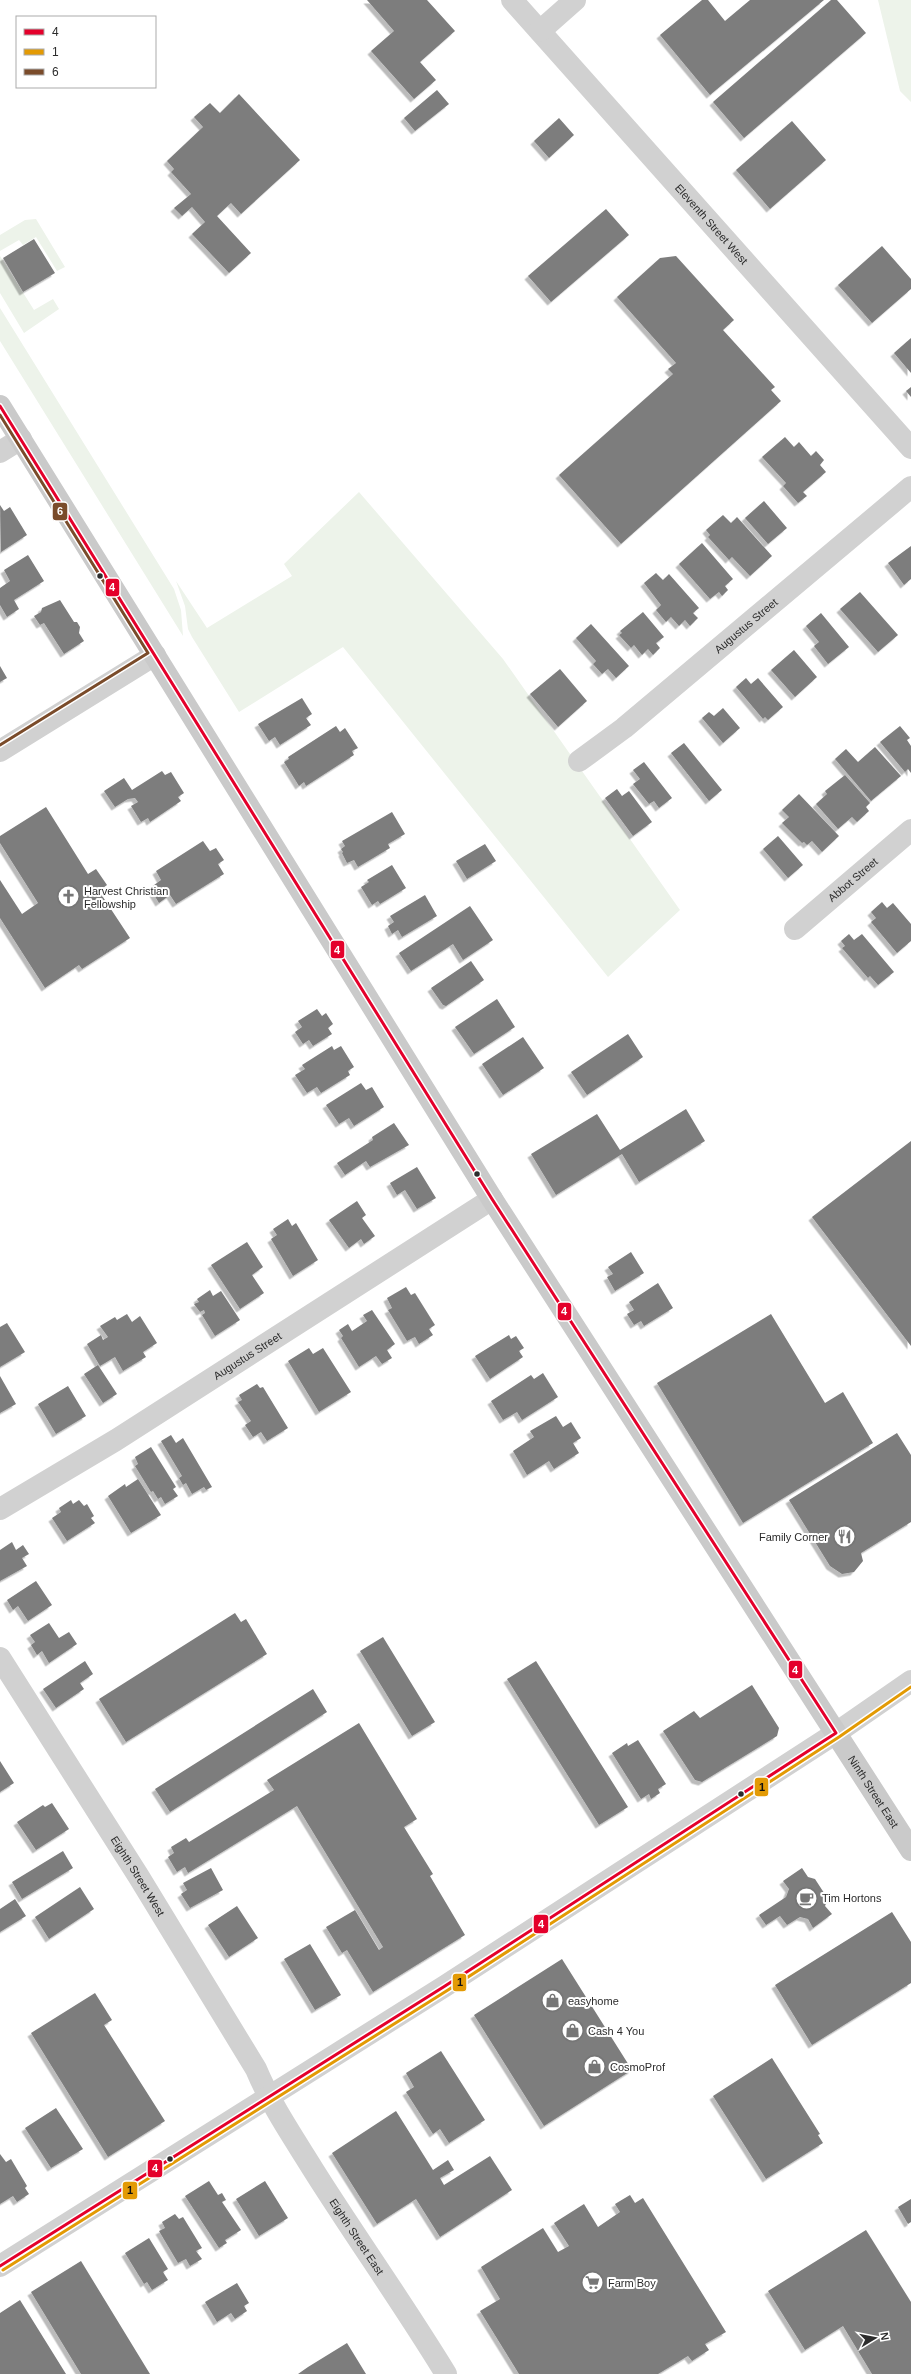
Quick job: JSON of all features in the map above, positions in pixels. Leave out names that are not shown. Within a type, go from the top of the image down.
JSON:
[{"type":"main road","name":"Ninth Street East","points":[[0,406],[492,1198],[911,1850]]},
{"type":"street","name":"Eleventh Street West","points":[[512,0],[911,448]]},
{"type":"street","points":[[540,31],[575,0]]},
{"type":"street","points":[[0,452],[21,439]]},
{"type":"street","name":"Augustus Street","points":[[579,761],[624,728],[911,487]]},
{"type":"street","points":[[0,751],[155,655]]},
{"type":"street","name":"Abbot Street","points":[[795,930],[911,830]]},
{"type":"street","name":"Augustus Street","points":[[0,1509],[116,1440],[492,1198]]},
{"type":"street","name":"Eighth Street West","points":[[0,1658],[139,1877],[256,2069],[268,2098]]},
{"type":"street","points":[[0,2266],[268,2098],[836,1733],[911,1681]]},
{"type":"street","name":"Eighth Street East","points":[[268,2098],[338,2208],[408,2311],[446,2374]]},
{"type":"shaded area","points":[[878,0],[911,0],[911,102],[900,91]]},
{"type":"shaded area","points":[[36,219],[65,267],[57,271],[36,237],[23,245],[19,240],[0,251],[0,235],[25,220]]},
{"type":"shaded area","points":[[0,256],[34,310],[53,299],[59,309],[24,333],[0,293]]},
{"type":"shaded area","points":[[0,308],[174,589],[181,610],[183,636],[0,341]]},
{"type":"shaded area","points":[[359,492],[503,659],[680,910],[608,977],[343,647],[239,712],[192,637],[188,629],[185,606],[176,581],[207,628],[292,576],[284,564]]},
{"type":"building","points":[[367,0],[427,0],[455,31],[420,62],[436,80],[414,99],[371,51],[394,31]]},
{"type":"building","points":[[702,0],[708,0],[725,21],[750,0],[824,0],[710,95],[660,35]]},
{"type":"building","points":[[831,0],[837,0],[866,33],[744,138],[713,102]]},
{"type":"building","points":[[437,90],[449,104],[415,131],[404,118]]},
{"type":"building","points":[[239,94],[300,160],[241,214],[231,203],[217,216],[251,253],[229,273],[192,234],[205,222],[192,207],[182,216],[174,208],[191,194],[171,172],[174,169],[167,161],[203,127],[194,117],[210,103],[220,113]]},
{"type":"building","points":[[559,118],[574,135],[549,158],[534,141]]},
{"type":"building","points":[[792,121],[826,160],[770,209],[736,170]]},
{"type":"building","points":[[606,209],[629,235],[551,302],[528,276]]},
{"type":"building","points":[[34,239],[55,273],[23,292],[3,258]]},
{"type":"building","points":[[882,246],[911,279],[911,289],[872,323],[838,285]]},
{"type":"building","points":[[676,256],[734,320],[723,330],[775,387],[771,390],[781,401],[621,544],[559,475],[673,374],[668,369],[676,363],[617,297],[660,258]]},
{"type":"building","points":[[911,338],[911,373],[894,353]]},
{"type":"building","points":[[911,387],[911,397],[906,391]]},
{"type":"building","points":[[785,437],[794,447],[799,442],[811,456],[816,451],[824,460],[820,465],[826,472],[803,492],[807,496],[798,503],[783,486],[786,483],[762,457]]},
{"type":"building","points":[[764,501],[787,528],[768,544],[745,518]]},
{"type":"building","points":[[0,505],[4,511],[10,507],[27,535],[1,552]]},
{"type":"building","points":[[723,515],[731,523],[737,517],[772,556],[750,576],[732,557],[729,560],[708,537],[710,535],[706,530]]},
{"type":"building","points":[[702,543],[733,579],[725,586],[728,590],[722,596],[719,592],[710,599],[679,564]]},
{"type":"building","points":[[911,546],[911,579],[904,585],[888,563]]},
{"type":"building","points":[[28,555],[44,581],[14,600],[19,609],[7,617],[0,605],[0,588],[10,581],[4,570]]},
{"type":"building","points":[[656,573],[663,580],[669,574],[699,608],[693,613],[698,618],[690,626],[685,620],[679,626],[671,617],[666,622],[656,610],[661,605],[644,583]]},
{"type":"building","points":[[860,592],[898,635],[878,652],[840,609]]},
{"type":"building","points":[[60,600],[74,622],[77,622],[80,627],[79,633],[84,641],[64,654],[44,623],[40,625],[34,616],[41,612],[42,608]]},
{"type":"building","points":[[643,612],[664,637],[656,643],[660,648],[653,655],[648,649],[642,655],[634,645],[631,648],[619,635],[622,633],[620,631]]},
{"type":"building","points":[[821,613],[849,647],[828,664],[814,646],[819,642],[806,626]]},
{"type":"building","points":[[591,624],[629,666],[616,678],[608,669],[602,674],[593,664],[596,661],[576,638]]},
{"type":"building","points":[[794,650],[817,677],[795,697],[771,670]]},
{"type":"building","points":[[0,666],[7,678],[0,682]]},
{"type":"building","points":[[560,669],[587,701],[558,727],[530,694]]},
{"type":"building","points":[[746,678],[751,684],[758,678],[783,707],[768,720],[765,717],[763,719],[736,687]]},
{"type":"building","points":[[302,698],[312,714],[306,718],[311,725],[280,745],[275,737],[269,741],[258,724]]},
{"type":"building","points":[[723,708],[740,728],[723,743],[702,718],[709,712],[714,716]]},
{"type":"building","points":[[336,726],[340,732],[345,728],[358,748],[352,751],[354,755],[306,786],[304,782],[299,786],[284,762],[289,759],[288,757]]},
{"type":"building","points":[[900,726],[910,738],[907,740],[911,746],[911,773],[908,769],[905,772],[880,742]]},
{"type":"building","points":[[684,743],[722,790],[709,801],[671,753]]},
{"type":"building","points":[[875,747],[901,776],[871,801],[835,759],[846,749],[858,762]]},
{"type":"building","points":[[644,762],[672,798],[659,808],[654,801],[649,804],[633,784],[640,779],[633,770]]},
{"type":"building","points":[[162,771],[165,775],[171,772],[184,793],[178,797],[181,801],[150,822],[148,818],[141,822],[131,806],[138,802],[135,798],[128,799],[115,807],[104,791],[124,778],[132,790]]},
{"type":"building","points":[[845,775],[870,803],[866,807],[869,811],[857,822],[852,817],[838,829],[816,804],[827,794],[825,791]]},
{"type":"building","points":[[617,789],[622,796],[629,791],[652,822],[633,836],[605,798]]},
{"type":"building","points":[[799,794],[839,836],[822,852],[812,841],[807,845],[804,842],[802,843],[782,823],[789,817],[782,810]]},
{"type":"building","name":"Harvest Christian Fellowship","points":[[46,807],[88,874],[96,869],[107,885],[99,891],[130,938],[82,969],[79,965],[45,988],[0,918],[0,880],[22,914],[38,903],[0,843],[0,836]]},
{"type":"building","points":[[392,812],[405,834],[388,844],[390,848],[358,867],[354,860],[347,863],[341,849],[345,846],[342,841]]},
{"type":"building","points":[[778,836],[803,865],[788,878],[763,849]]},
{"type":"building","points":[[203,841],[210,851],[216,848],[224,860],[218,864],[224,874],[176,904],[170,895],[159,903],[150,888],[161,880],[156,871]]},
{"type":"building","points":[[485,844],[496,861],[467,879],[456,861]]},
{"type":"building","points":[[392,865],[406,888],[380,904],[378,901],[372,905],[361,887],[369,882],[367,880]]},
{"type":"building","points":[[425,895],[437,916],[402,937],[398,930],[392,934],[388,926],[394,922],[390,916]]},
{"type":"building","points":[[882,902],[887,908],[893,903],[911,924],[911,941],[897,953],[871,922],[876,918],[871,912]]},
{"type":"building","points":[[470,906],[493,940],[463,960],[453,944],[411,971],[399,953]]},
{"type":"building","points":[[849,934],[854,940],[862,934],[894,972],[878,985],[870,976],[868,978],[842,948],[845,946],[841,941]]},
{"type":"building","points":[[471,961],[484,980],[446,1006],[443,1005],[431,988]]},
{"type":"building","points":[[497,999],[515,1027],[474,1054],[455,1027]]},
{"type":"building","points":[[317,1009],[322,1016],[326,1013],[333,1024],[328,1028],[332,1034],[313,1046],[309,1040],[303,1044],[295,1032],[302,1027],[298,1021]]},
{"type":"building","points":[[628,1034],[643,1057],[587,1095],[571,1072]]},
{"type":"building","points":[[523,1037],[544,1068],[503,1095],[482,1064]]},
{"type":"building","points":[[332,1046],[334,1050],[341,1046],[354,1067],[348,1071],[350,1075],[321,1093],[317,1087],[307,1093],[295,1075],[305,1069],[302,1065]]},
{"type":"building","points":[[361,1083],[366,1090],[372,1087],[384,1107],[354,1126],[349,1118],[339,1124],[326,1105]]},
{"type":"building","points":[[686,1109],[705,1141],[639,1182],[622,1154],[556,1195],[531,1154],[597,1114],[620,1150]]},
{"type":"building","points":[[394,1123],[409,1145],[370,1167],[366,1161],[345,1175],[337,1163],[373,1140],[372,1137]]},
{"type":"building","points":[[911,1141],[911,1346],[812,1217]]},
{"type":"building","points":[[417,1167],[436,1198],[417,1209],[405,1190],[397,1195],[390,1183]]},
{"type":"building","points":[[357,1201],[366,1215],[362,1218],[375,1236],[364,1244],[361,1239],[349,1248],[329,1220]]},
{"type":"building","points":[[288,1219],[292,1226],[296,1223],[318,1260],[293,1276],[271,1239],[277,1235],[273,1229]]},
{"type":"building","points":[[247,1242],[263,1267],[252,1275],[264,1293],[240,1309],[211,1265]]},
{"type":"building","points":[[631,1252],[644,1273],[615,1291],[607,1277],[613,1274],[608,1267]]},
{"type":"building","points":[[658,1283],[673,1308],[644,1326],[641,1321],[634,1325],[627,1314],[634,1310],[629,1302]]},
{"type":"building","points":[[406,1287],[411,1295],[415,1293],[435,1325],[429,1329],[433,1335],[419,1344],[415,1337],[407,1341],[388,1310],[392,1308],[387,1298]]},
{"type":"building","points":[[210,1290],[213,1296],[221,1291],[240,1320],[215,1336],[202,1315],[205,1313],[204,1310],[200,1312],[194,1304],[199,1302],[197,1299]]},
{"type":"building","points":[[372,1310],[395,1344],[387,1350],[392,1358],[382,1364],[376,1356],[359,1367],[341,1338],[343,1336],[339,1330],[348,1324],[352,1331],[367,1321],[363,1315]]},
{"type":"building","points":[[127,1314],[132,1322],[140,1316],[157,1343],[143,1352],[146,1357],[123,1371],[115,1357],[100,1366],[87,1344],[101,1335],[103,1340],[108,1337],[100,1326],[115,1317],[117,1320]]},
{"type":"building","points":[[771,1314],[825,1403],[843,1392],[873,1443],[743,1523],[657,1383]]},
{"type":"building","points":[[7,1323],[25,1352],[0,1367],[0,1327]]},
{"type":"building","points":[[509,1335],[511,1339],[516,1336],[524,1348],[519,1351],[523,1357],[490,1379],[475,1356]]},
{"type":"building","points":[[309,1348],[313,1354],[323,1348],[351,1392],[319,1412],[288,1361]]},
{"type":"building","points":[[98,1365],[117,1394],[103,1403],[84,1374]]},
{"type":"building","points":[[543,1373],[558,1397],[522,1420],[517,1412],[503,1420],[491,1401],[531,1375],[534,1379]]},
{"type":"building","points":[[0,1376],[16,1404],[0,1413]]},
{"type":"building","points":[[257,1384],[260,1388],[263,1387],[288,1428],[267,1441],[261,1432],[253,1437],[245,1425],[251,1421],[238,1402],[242,1400],[239,1395]]},
{"type":"building","points":[[68,1386],[86,1416],[56,1434],[38,1404]]},
{"type":"building","points":[[556,1416],[563,1427],[571,1422],[581,1438],[573,1443],[579,1453],[554,1469],[549,1461],[527,1475],[513,1451],[534,1437],[530,1431]]},
{"type":"building","points":[[897,1433],[911,1455],[911,1522],[861,1553],[863,1561],[854,1572],[842,1574],[830,1566],[789,1500]]},
{"type":"building","points":[[171,1435],[176,1443],[183,1438],[212,1487],[206,1490],[204,1487],[192,1494],[186,1483],[183,1485],[179,1478],[182,1476],[161,1441]]},
{"type":"building","points":[[151,1447],[176,1487],[173,1489],[178,1496],[165,1504],[161,1497],[158,1499],[153,1491],[151,1492],[135,1466],[138,1464],[135,1457]]},
{"type":"building","points":[[138,1479],[161,1515],[131,1533],[108,1496],[125,1484],[126,1487]]},
{"type":"building","points":[[71,1500],[73,1504],[79,1500],[84,1506],[87,1504],[94,1516],[91,1518],[95,1523],[67,1541],[52,1518],[61,1512],[59,1508]]},
{"type":"building","points":[[12,1542],[16,1550],[23,1545],[29,1554],[22,1558],[27,1566],[0,1581],[0,1550]]},
{"type":"building","points":[[36,1581],[52,1605],[28,1621],[18,1606],[13,1610],[7,1600]]},
{"type":"building","points":[[235,1613],[241,1622],[246,1619],[267,1654],[126,1742],[99,1699]]},
{"type":"building","points":[[49,1623],[59,1638],[69,1632],[77,1644],[49,1663],[42,1651],[37,1655],[31,1645],[35,1642],[30,1635]]},
{"type":"building","points":[[383,1637],[435,1722],[412,1736],[360,1651]]},
{"type":"building","points":[[85,1661],[93,1674],[80,1683],[84,1689],[56,1708],[43,1689]]},
{"type":"building","points":[[536,1661],[628,1807],[599,1825],[507,1679]]},
{"type":"building","points":[[752,1685],[779,1728],[777,1736],[702,1782],[695,1780],[663,1731],[694,1711],[700,1718]]},
{"type":"building","points":[[313,1689],[327,1712],[170,1812],[155,1789]]},
{"type":"building","points":[[359,1723],[417,1819],[404,1827],[433,1874],[430,1876],[465,1935],[373,1992],[347,1950],[342,1953],[326,1927],[355,1910],[379,1950],[383,1947],[297,1806],[188,1873],[185,1867],[177,1872],[168,1857],[174,1853],[171,1847],[186,1838],[189,1842],[274,1790],[267,1780]]},
{"type":"building","points":[[638,1740],[666,1784],[658,1789],[660,1793],[651,1799],[649,1794],[641,1799],[612,1753],[627,1743],[628,1746]]},
{"type":"building","points":[[0,1761],[14,1783],[0,1792]]},
{"type":"building","points":[[52,1803],[69,1829],[36,1850],[17,1822],[43,1805],[45,1807]]},
{"type":"building","points":[[63,1851],[73,1868],[22,1899],[12,1882]]},
{"type":"building","points":[[211,1868],[223,1890],[190,1908],[181,1894],[187,1890],[183,1883]]},
{"type":"building","name":"Tim Hortons","points":[[802,1868],[808,1877],[815,1879],[828,1899],[825,1906],[832,1914],[813,1928],[808,1919],[800,1917],[787,1925],[780,1916],[766,1925],[759,1915],[786,1897],[789,1889],[783,1881]]},
{"type":"building","points":[[80,1887],[94,1909],[49,1939],[35,1917]]},
{"type":"building","points":[[15,1899],[26,1916],[0,1932],[0,1909]]},
{"type":"building","points":[[237,1906],[258,1938],[229,1957],[208,1925]]},
{"type":"building","points":[[892,1912],[911,1942],[911,1983],[812,2045],[775,1985]]},
{"type":"building","points":[[310,1944],[341,1995],[315,2010],[284,1959]]},
{"type":"building","points":[[562,1959],[632,2070],[544,2126],[474,2015]]},
{"type":"building","points":[[95,1993],[112,2020],[104,2025],[165,2121],[108,2157],[31,2033]]},
{"type":"building","points":[[441,2051],[485,2120],[449,2143],[440,2129],[433,2134],[406,2092],[414,2087],[406,2073]]},
{"type":"building","points":[[772,2058],[820,2134],[818,2135],[823,2143],[766,2179],[713,2096]]},
{"type":"building","points":[[56,2108],[83,2149],[51,2168],[25,2128]]},
{"type":"building","points":[[396,2111],[433,2170],[448,2160],[454,2170],[440,2178],[444,2185],[490,2156],[512,2190],[440,2237],[416,2199],[377,2224],[332,2153]]},
{"type":"building","points":[[0,2154],[6,2162],[11,2159],[27,2186],[25,2188],[29,2194],[17,2202],[13,2196],[0,2204]]},
{"type":"building","points":[[209,2181],[218,2195],[222,2193],[226,2200],[222,2202],[241,2230],[225,2240],[227,2243],[219,2248],[185,2196]]},
{"type":"building","points":[[265,2181],[288,2218],[259,2236],[236,2199]]},
{"type":"building","name":"Farm Boy","points":[[630,2195],[635,2203],[643,2198],[726,2332],[705,2344],[709,2350],[692,2361],[688,2356],[658,2374],[519,2374],[480,2311],[500,2299],[481,2267],[543,2228],[558,2252],[569,2246],[554,2223],[584,2204],[598,2227],[620,2212],[615,2204]]},
{"type":"building","points":[[911,2199],[911,2222],[908,2224],[898,2207]]},
{"type":"building","points":[[175,2214],[179,2219],[183,2217],[202,2248],[196,2251],[202,2259],[190,2266],[186,2259],[178,2263],[159,2231],[165,2228],[162,2222]]},
{"type":"building","points":[[866,2230],[911,2302],[911,2374],[872,2374],[843,2326],[805,2350],[768,2291]]},
{"type":"building","points":[[149,2238],[168,2269],[163,2272],[168,2280],[152,2290],[147,2282],[144,2284],[125,2253]]},
{"type":"building","points":[[81,2261],[150,2374],[81,2374],[31,2292]]},
{"type":"building","points":[[237,2283],[249,2303],[244,2306],[247,2311],[235,2319],[231,2313],[217,2322],[205,2302]]},
{"type":"building","points":[[20,2300],[66,2374],[0,2374],[0,2313]]},
{"type":"building","points":[[347,2343],[366,2374],[298,2374],[308,2367]]},
{"type":"transit line","name":"4","points":[[0,406],[492,1199],[836,1733],[445,1986],[0,2266]]},
{"type":"transit line","name":"6","points":[[0,415],[148,653],[0,745]]},
{"type":"transit line","name":"1","points":[[3,2270],[448,1990],[839,1737],[911,1687]]},
{"type":"place","name":"Harvest Christian Fellowship","points":[[69,897]]},
{"type":"place","name":"Family Corner","points":[[844,1537]]},
{"type":"place","name":"Tim Hortons","points":[[806,1898]]},
{"type":"place","name":"easyhome","points":[[552,2001]]},
{"type":"place","name":"Cash 4 You","points":[[573,2031]]},
{"type":"place","name":"CosmoProf","points":[[595,2067]]},
{"type":"place","name":"Farm Boy","points":[[593,2283]]}]
